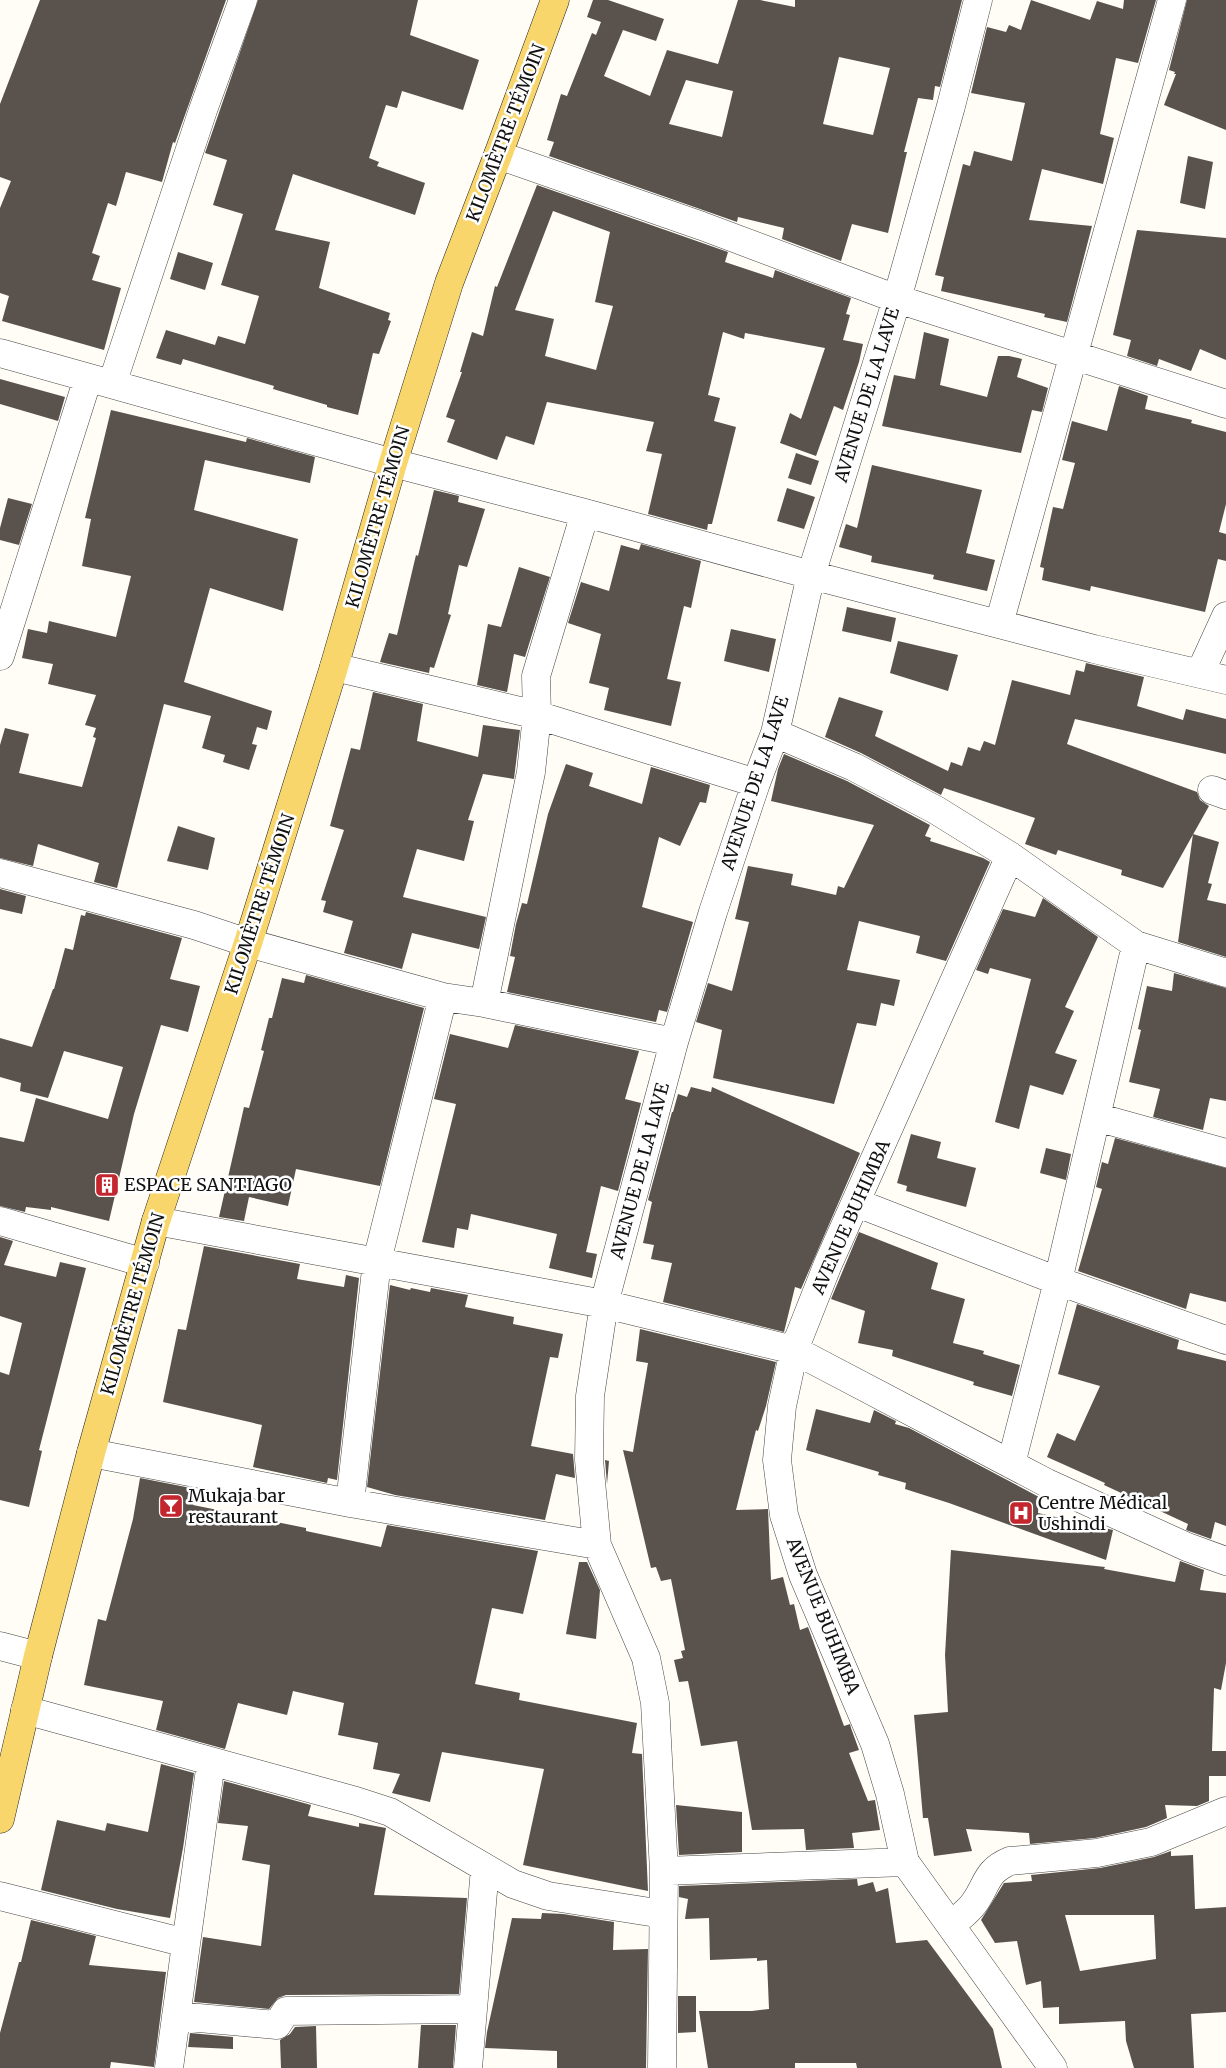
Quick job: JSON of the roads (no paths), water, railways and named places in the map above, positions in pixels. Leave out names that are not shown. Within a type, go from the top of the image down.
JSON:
[{"type":"main road","name":"KILOMÈTRE TÉMOIN","points":[[0,1819],[38,1656],[91,1453],[156,1221],[248,943],[334,667],[393,463],[449,283],[555,0]]},
{"type":"street","points":[[0,656],[100,381],[243,0]]},
{"type":"street","name":"AVENUE DE LA LAVE","points":[[662,2068],[664,1871],[655,1703],[646,1658],[597,1545],[589,1460],[590,1396],[604,1304],[674,1042],[756,783],[775,733],[811,575],[897,299],[951,106],[978,0]]},
{"type":"street","points":[[999,624],[1172,0]]},
{"type":"street","points":[[498,155],[702,226],[897,299],[1226,404]]},
{"type":"street","points":[[0,353],[393,463],[811,575],[1213,677],[1226,616]]},
{"type":"street","points":[[484,1004],[531,772],[537,715],[536,676],[585,513]]},
{"type":"street","points":[[334,667],[537,715],[756,783]]},
{"type":"street","points":[[775,733],[854,767],[936,810],[1010,856],[1136,945],[1226,973]]},
{"type":"street","name":"AVENUE BUHIMBA","points":[[1010,856],[857,1203],[828,1264],[794,1350],[782,1406],[777,1460],[784,1515],[803,1575],[875,1744],[890,1794],[905,1862],[1054,2068]]},
{"type":"street","points":[[0,873],[194,925],[248,943],[444,997],[674,1042]]},
{"type":"street","points":[[1011,1464],[1058,1281],[1136,945]]},
{"type":"street","points":[[350,1504],[377,1261],[444,997]]},
{"type":"street","points":[[1096,1117],[1226,1152]]},
{"type":"street","points":[[857,1203],[1058,1281],[1226,1340]]},
{"type":"street","points":[[0,1221],[144,1263]]},
{"type":"street","points":[[156,1221],[604,1304],[794,1350],[1047,1483],[1187,1547],[1226,1561]]},
{"type":"street","points":[[91,1453],[350,1504],[597,1545]]},
{"type":"street","points":[[0,1646],[38,1656]]},
{"type":"street","points":[[25,1710],[390,1812],[513,1884],[548,1896],[663,1914]]},
{"type":"street","points":[[170,2068],[210,1762]]},
{"type":"street","points":[[951,1925],[970,1909],[991,1872],[1010,1861],[1097,1853],[1151,1842],[1226,1811]]},
{"type":"street","points":[[664,1871],[905,1862]]},
{"type":"street","points":[[468,2068],[485,1868]]},
{"type":"street","points":[[0,1896],[186,1943]]},
{"type":"street","points":[[176,2016],[276,2025],[286,2011],[473,2008]]},
{"type":"place","name":"ESPACE SANTIAGO","points":[[107,1185]]},
{"type":"place","name":"Mukaja bar restaurant","points":[[171,1506]]},
{"type":"place","name":"Centre Médical Ushindi","points":[[1021,1513]]}]
